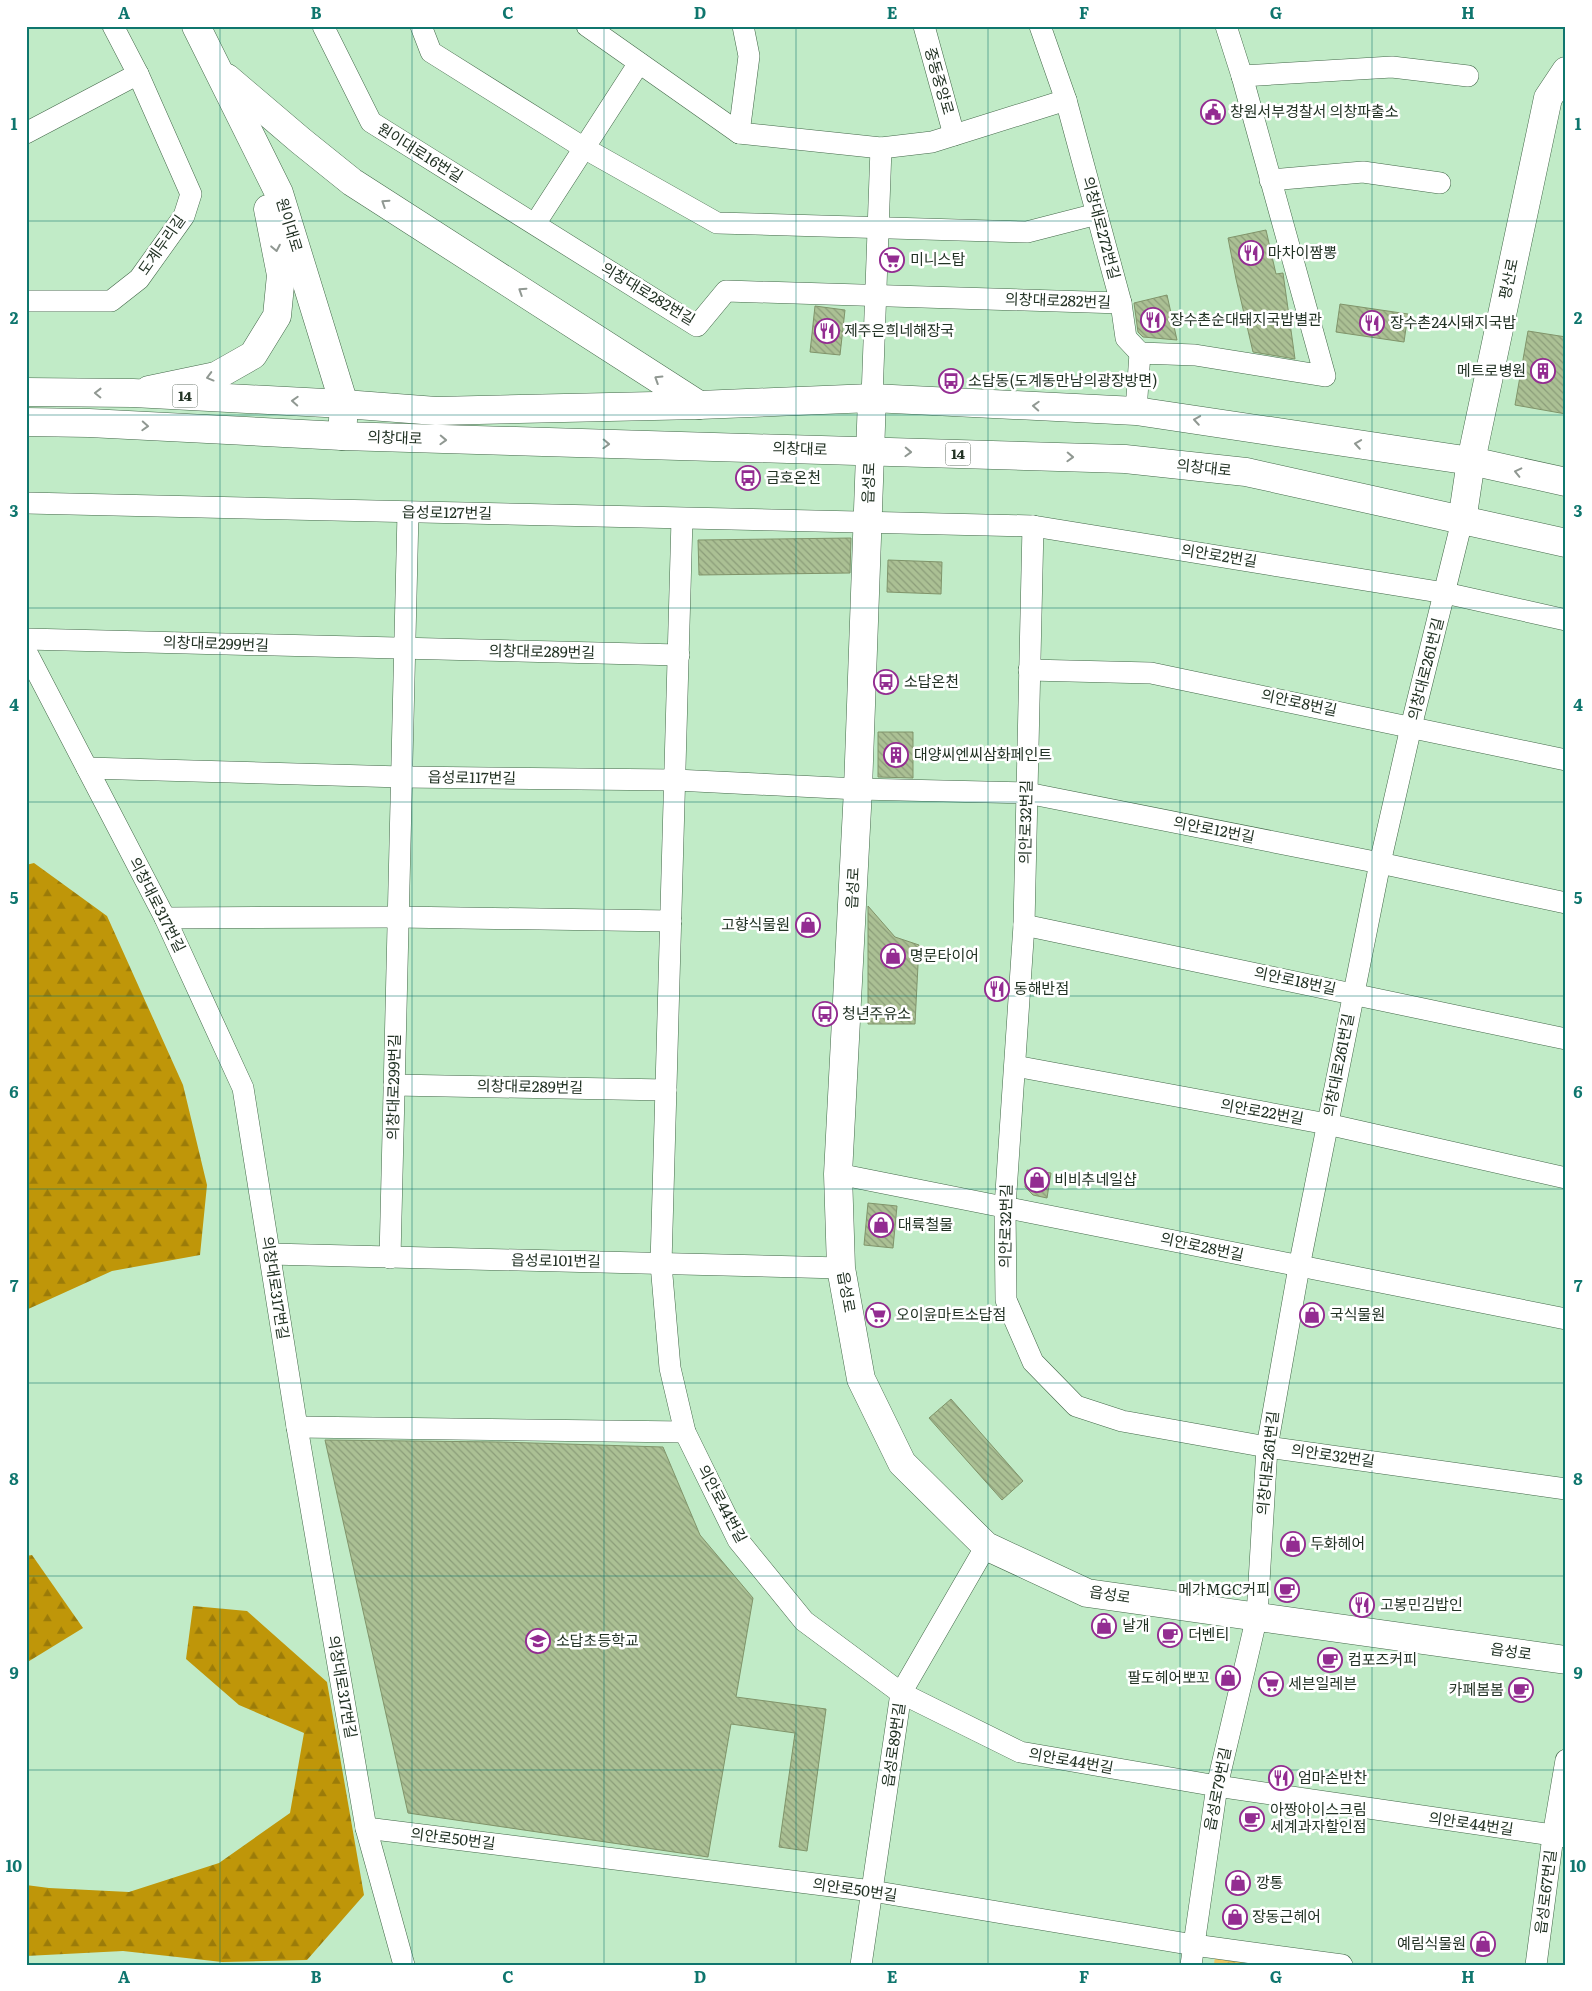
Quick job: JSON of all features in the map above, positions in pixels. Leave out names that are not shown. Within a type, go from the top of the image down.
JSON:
[{"type":"main road","name":"원이대로","points":[[196,26],[279,193],[344,404],[342,436]]},
{"type":"main road","points":[[133,393],[216,376],[252,355],[277,316],[281,275],[268,206],[234,120],[217,70]]},
{"type":"main road","points":[[217,70],[352,182],[700,405]]},
{"type":"main road","name":"평산로","points":[[1462,521],[1471,461],[1557,100],[1566,71]]},
{"type":"main road","name":"의창대로","points":[[26,392],[133,393],[344,404],[436,411],[700,405],[872,398],[1136,411],[1471,461],[1566,482]]},
{"type":"main road","name":"읍성로","points":[[872,398],[858,789],[838,1174],[841,1268],[861,1379],[902,1463],[986,1546],[1087,1592],[1566,1660]]},
{"type":"main road","name":"의창대로","points":[[26,422],[342,436],[1125,459],[1237,471],[1566,543]]},
{"type":"street","name":"도계두리길","points":[[26,301],[110,301],[139,279],[184,216],[191,194],[138,74],[113,26]]},
{"type":"street","name":"원이대로16번길","points":[[323,26],[371,122],[535,224]]},
{"type":"street","points":[[421,26],[430,52],[584,148],[717,222],[878,229],[1027,232],[1097,214]]},
{"type":"street","points":[[587,26],[739,133],[881,148],[932,142],[1066,100]]},
{"type":"street","points":[[739,133],[749,56],[743,26]]},
{"type":"street","name":"중동중앙로","points":[[924,26],[954,135]]},
{"type":"street","name":"의창대로272번길","points":[[1040,26],[1066,100],[1121,303],[1126,338],[1140,353]]},
{"type":"street","points":[[1136,411],[1140,353],[1195,355],[1325,376],[1242,76],[1226,26]]},
{"type":"street","points":[[535,224],[639,63]]},
{"type":"street","points":[[1242,76],[1392,67],[1468,76]]},
{"type":"street","points":[[26,133],[138,74]]},
{"type":"street","points":[[872,398],[881,148]]},
{"type":"street","points":[[1270,180],[1363,172],[1440,183]]},
{"type":"street","name":"의창대로282번길","points":[[535,224],[697,326],[726,291],[876,294],[1121,303]]},
{"type":"street","name":"읍성로127번길","points":[[26,503],[868,524]]},
{"type":"street","name":"의창대로299번길","points":[[390,1258],[408,512]]},
{"type":"street","points":[[661,1264],[682,519]]},
{"type":"street","name":"의창대로261번길","points":[[1257,1616],[1267,1447],[1299,1267],[1380,863],[1462,521]]},
{"type":"street","name":"의안로2번길","points":[[868,524],[1033,526],[1445,592],[1566,620]]},
{"type":"street","name":"의안로32번길","points":[[1033,526],[1024,926],[1005,1207],[1006,1300],[1033,1362],[1076,1406],[1122,1421],[1267,1447],[1566,1489]]},
{"type":"street","name":"의창대로299번길","points":[[26,639],[405,649]]},
{"type":"street","name":"의창대로289번길","points":[[405,649],[679,655]]},
{"type":"street","name":"의창대로317번길","points":[[26,651],[165,918],[243,1088],[297,1427],[366,1828],[404,1965]]},
{"type":"street","name":"의안로8번길","points":[[1029,670],[1151,673],[1566,760]]},
{"type":"street","name":"읍성로117번길","points":[[87,768],[402,777],[675,780],[858,789]]},
{"type":"street","name":"의안로12번길","points":[[858,789],[1027,793],[1380,863],[1566,903]]},
{"type":"street","points":[[165,918],[398,916],[671,921]]},
{"type":"street","name":"의안로18번길","points":[[1024,926],[1353,993],[1566,1039]]},
{"type":"street","name":"의안로22번길","points":[[1015,1066],[1327,1124],[1566,1178]]},
{"type":"street","name":"의창대로289번길","points":[[394,1085],[666,1090]]},
{"type":"street","name":"의안로28번길","points":[[838,1174],[1566,1319]]},
{"type":"street","name":"읍성로101번길","points":[[270,1254],[841,1268]]},
{"type":"street","name":"의안로44번길","points":[[661,1264],[670,1368],[685,1432],[738,1540],[804,1621],[901,1693],[1020,1752],[1217,1786],[1559,1836]]},
{"type":"street","points":[[297,1427],[685,1432]]},
{"type":"street","name":"읍성로89번길","points":[[861,1965],[901,1693],[986,1546]]},
{"type":"street","name":"읍성로79번길","points":[[1192,1955],[1217,1786],[1257,1616]]},
{"type":"street","name":"읍성로67번길","points":[[1536,1965],[1559,1836],[1566,1760]]},
{"type":"street","name":"의안로50번길","points":[[366,1828],[872,1892],[1192,1955],[1342,1965]]},
{"type":"green space","points":[[34,863],[107,916],[183,1085],[207,1185],[200,1255],[112,1271],[26,1310],[26,865]]},
{"type":"green space","points":[[32,1555],[83,1628],[26,1663],[26,1556]]},
{"type":"green space","points":[[193,1606],[247,1611],[327,1682],[364,1895],[307,1960],[222,1962],[123,1951],[26,1956],[26,1885],[129,1892],[219,1863],[290,1813],[304,1733],[239,1705],[186,1659]]},
{"type":"green space","points":[[1215,1955],[1308,1965],[1214,1965]]},
{"type":"building","points":[[1266,230],[1276,274],[1283,273],[1295,359],[1253,352],[1236,279],[1228,238]]},
{"type":"building","name":"장수촌순대돼지국밥별관","points":[[1167,295],[1177,340],[1143,337],[1138,332],[1134,303]]},
{"type":"building","name":"장수촌24시돼지국밥","points":[[1340,304],[1408,314],[1404,342],[1336,332]]},
{"type":"building","name":"제주은희네해장국","points":[[815,306],[845,310],[840,355],[810,352]]},
{"type":"building","name":"메트로병원","points":[[1528,331],[1566,337],[1566,414],[1515,405]]},
{"type":"building","points":[[851,538],[850,573],[699,575],[698,540]]},
{"type":"building","points":[[888,560],[942,562],[941,594],[887,592]]},
{"type":"building","name":"대양씨엔씨삼화페인트","points":[[878,732],[913,732],[913,778],[878,777]]},
{"type":"building","name":"명문타이어","points":[[868,906],[895,937],[919,945],[915,1024],[868,1024]]},
{"type":"building","name":"비비추네일샵","points":[[1027,1170],[1051,1173],[1047,1198],[1033,1195],[1025,1187]]},
{"type":"building","name":"대륙철물","points":[[868,1203],[897,1206],[893,1248],[864,1245]]},
{"type":"building","points":[[951,1399],[1023,1481],[1002,1500],[929,1418]]},
{"type":"building","points":[[325,1440],[500,1442],[663,1447],[700,1535],[753,1598],[736,1697],[826,1709],[807,1851],[779,1847],[795,1733],[731,1724],[708,1857],[408,1813]]},
{"type":"place","name":"창원서부경찰서 의창파출소","points":[[1213,112]]},
{"type":"place","name":"마차이짬뽕","points":[[1251,253]]},
{"type":"place","name":"미니스탑","points":[[892,260]]},
{"type":"place","name":"장수촌순대돼지국밥별관","points":[[1153,320]]},
{"type":"place","name":"장수촌24시돼지국밥","points":[[1372,323]]},
{"type":"place","name":"제주은희네해장국","points":[[827,331]]},
{"type":"place","name":"메트로병원","points":[[1543,371]]},
{"type":"place","name":"소답동(도계동만남의광장방면)","points":[[951,381]]},
{"type":"place","name":"금호온천","points":[[748,478]]},
{"type":"place","name":"소답온천","points":[[886,682]]},
{"type":"place","name":"대양씨엔씨삼화페인트","points":[[896,755]]},
{"type":"place","name":"고향식물원","points":[[808,925]]},
{"type":"place","name":"명문타이어","points":[[893,956]]},
{"type":"place","name":"동해반점","points":[[997,989]]},
{"type":"place","name":"청년주유소","points":[[825,1014]]},
{"type":"place","name":"비비추네일샵","points":[[1037,1180]]},
{"type":"place","name":"대륙철물","points":[[881,1225]]},
{"type":"place","name":"오이윤마트소답점","points":[[878,1315]]},
{"type":"place","name":"국식물원","points":[[1312,1315]]},
{"type":"place","name":"두화헤어","points":[[1293,1544]]},
{"type":"place","name":"메가MGC커피","points":[[1287,1590]]},
{"type":"place","name":"고봉민김밥인","points":[[1362,1605]]},
{"type":"place","name":"날개","points":[[1104,1626]]},
{"type":"place","name":"더벤티","points":[[1170,1635]]},
{"type":"place","name":"소답초등학교","points":[[538,1641]]},
{"type":"place","name":"컴포즈커피","points":[[1330,1660]]},
{"type":"place","name":"팔도헤어뽀꼬","points":[[1228,1678]]},
{"type":"place","name":"세븐일레븐","points":[[1271,1684]]},
{"type":"place","name":"카페봄봄","points":[[1521,1690]]},
{"type":"place","name":"엄마손반찬","points":[[1281,1778]]},
{"type":"place","name":"아짱아이스크림 세계과자할인점","points":[[1252,1819]]},
{"type":"place","name":"깡통","points":[[1238,1883]]},
{"type":"place","name":"장동근헤어","points":[[1235,1917]]},
{"type":"place","name":"예림식물원","points":[[1483,1944]]}]
